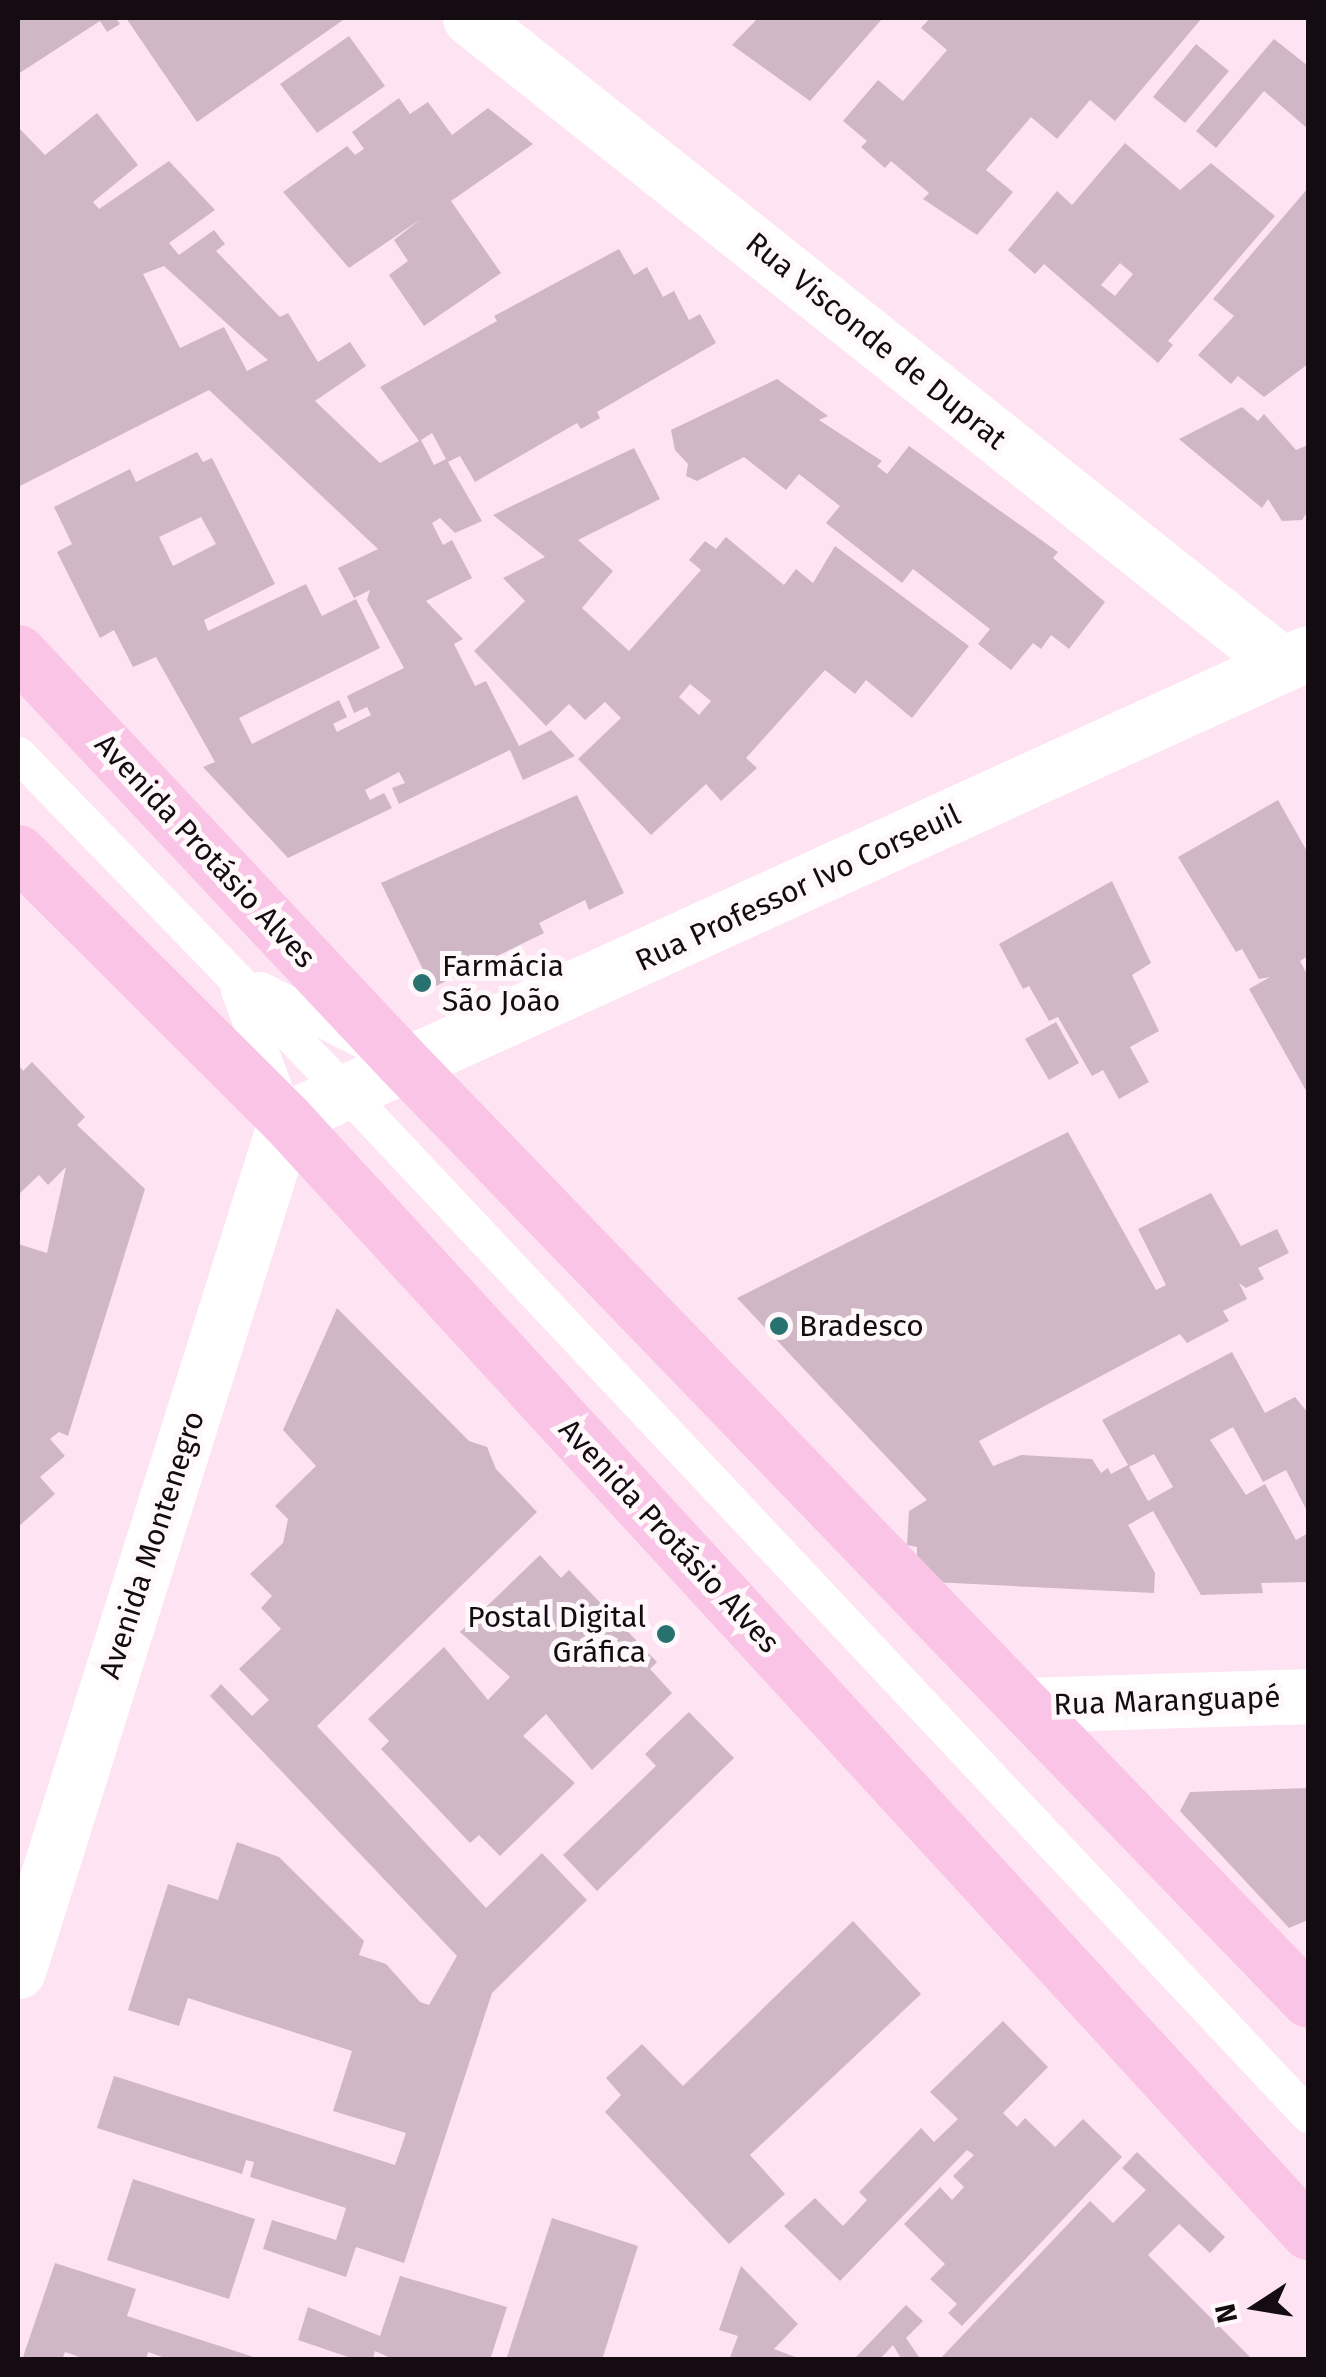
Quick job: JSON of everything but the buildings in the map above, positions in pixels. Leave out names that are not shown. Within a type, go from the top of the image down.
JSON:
[{"type":"main road","name":"Avenida Protásio Alves","points":[[18,652],[405,1064],[1308,2000]]},
{"type":"main road","name":"Avenida Protásio Alves","points":[[18,852],[286,1119],[1308,2232]]},
{"type":"street","name":"Rua Visconde de Duprat","points":[[470,18],[1295,659]]},
{"type":"street","name":"Rua Professor Ivo Corseuil","points":[[286,1119],[1295,659]]},
{"type":"street","name":"Avenida Montenegro","points":[[18,1971],[286,1119]]},
{"type":"street","name":"Rua Maranguapé","points":[[1026,1706],[1308,1696]]},
{"type":"lane","points":[[18,754],[347,1093],[1308,2114]]},
{"type":"lane","points":[[232,975],[405,1064]]},
{"type":"lane","points":[[232,975],[286,1119]]},
{"type":"place","name":"Farmácia São João","points":[[422,983]]},
{"type":"place","name":"Bradesco","points":[[779,1326]]},
{"type":"place","name":"Postal Digital Gráfica","points":[[666,1634]]}]
